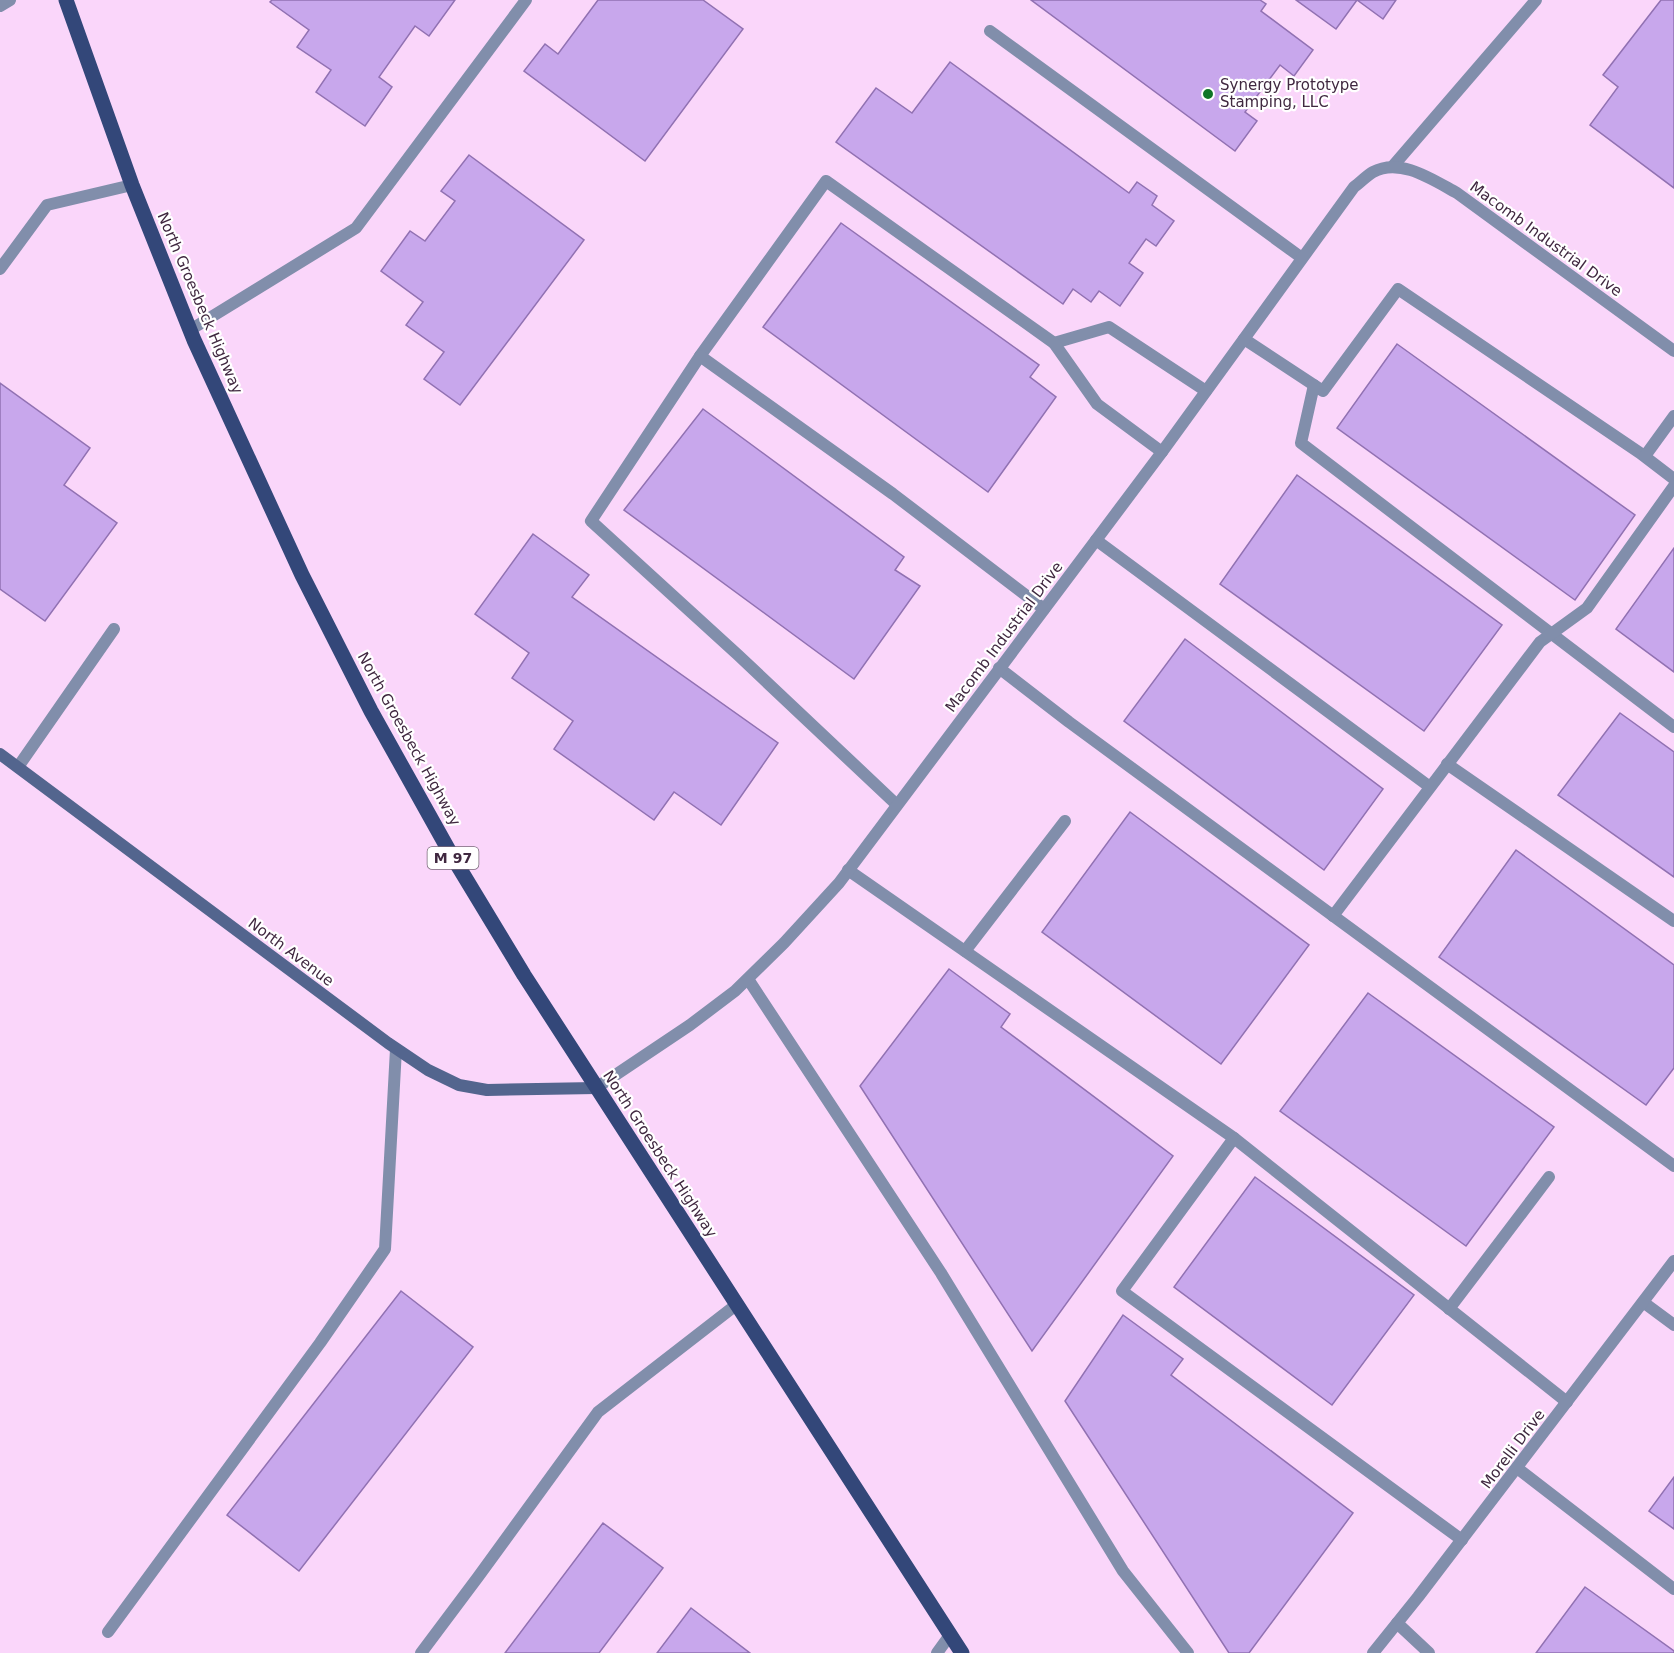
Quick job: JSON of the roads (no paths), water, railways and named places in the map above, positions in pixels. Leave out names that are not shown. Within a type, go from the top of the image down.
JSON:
[{"type":"main road","name":"North Groesbeck Highway","points":[[66,0],[132,185],[190,330],[302,575],[371,711],[452,856],[524,975],[962,1653]]},
{"type":"main road","name":"North Avenue","points":[[0,754],[396,1049],[428,1070],[459,1084],[487,1090],[596,1089]]},
{"type":"street","points":[[0,6],[9,0]]},
{"type":"street","points":[[190,330],[356,228],[526,0]]},
{"type":"street","name":"Macomb Industrial Drive","points":[[1393,166],[1536,0]]},
{"type":"street","points":[[990,31],[1302,258]]},
{"type":"street","name":"Macomb Industrial Drive","points":[[596,1089],[690,1025],[735,991],[784,944],[839,883],[1096,540],[1354,187],[1373,172],[1393,166],[1425,175],[1457,193],[1674,351]]},
{"type":"street","points":[[897,806],[738,655],[591,521],[700,356],[825,181],[1054,343],[1097,404],[1161,452]]},
{"type":"street","points":[[0,268],[47,205],[132,185]]},
{"type":"street","points":[[1244,339],[1323,391],[1398,289],[1645,456],[1674,480]]},
{"type":"street","points":[[1054,343],[1109,327],[1206,391]]},
{"type":"street","points":[[700,356],[893,494],[1044,609]]},
{"type":"street","points":[[1314,385],[1301,443],[1674,727]]},
{"type":"street","points":[[1645,456],[1674,416]]},
{"type":"street","points":[[1333,916],[1540,642],[1587,608],[1674,486]]},
{"type":"street","points":[[1096,540],[1430,787]]},
{"type":"street","points":[[18,767],[114,629]]},
{"type":"street","points":[[999,668],[1068,722],[1674,1166]]},
{"type":"street","points":[[1447,764],[1674,921]]},
{"type":"street","points":[[965,951],[1065,821]]},
{"type":"street","points":[[848,870],[1234,1138],[1567,1402]]},
{"type":"street","points":[[748,979],[941,1273],[1123,1571],[1188,1653]]},
{"type":"street","points":[[108,1632],[320,1343],[385,1249],[396,1049]]},
{"type":"street","points":[[1234,1138],[1122,1291],[1462,1540]]},
{"type":"street","points":[[1449,1309],[1549,1178]]},
{"type":"street","name":"Morelli Drive","points":[[1373,1653],[1674,1262]]},
{"type":"street","points":[[1643,1302],[1674,1325]]},
{"type":"street","points":[[421,1653],[598,1412],[736,1305]]},
{"type":"street","points":[[1517,1468],[1674,1589]]},
{"type":"street","points":[[1397,1623],[1429,1653]]},
{"type":"street","points":[[937,1653],[950,1635]]},
{"type":"place","name":"Synergy Prototype Stamping, LLC","points":[[1208,94]]}]
